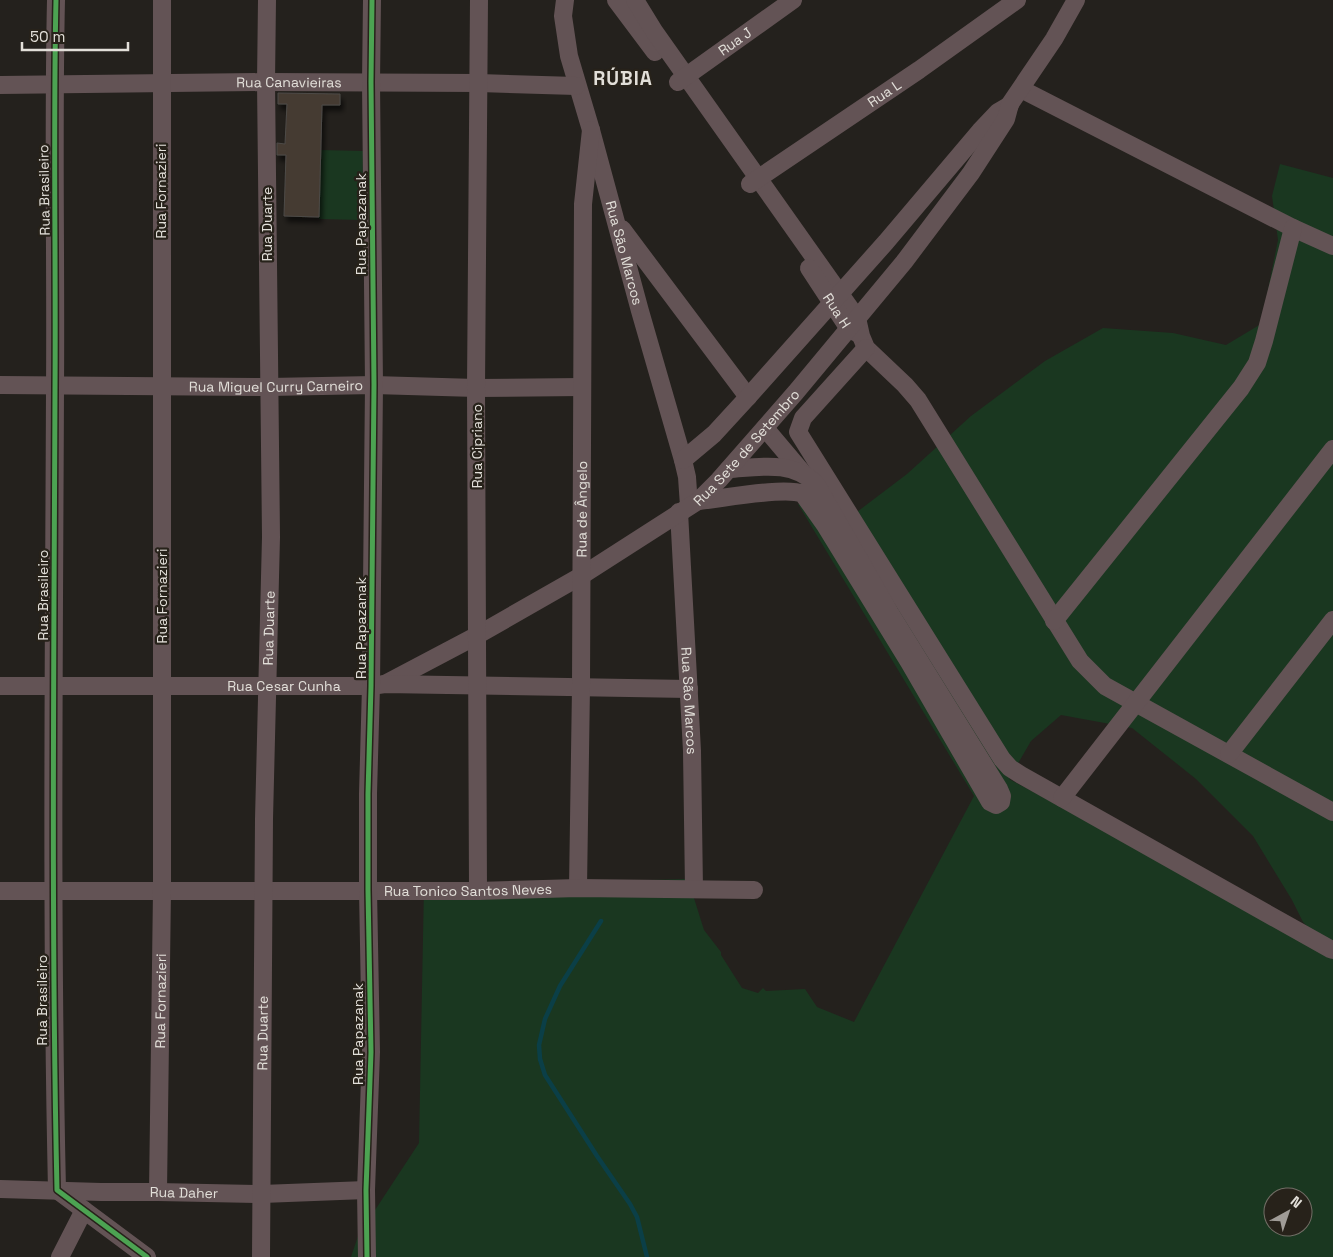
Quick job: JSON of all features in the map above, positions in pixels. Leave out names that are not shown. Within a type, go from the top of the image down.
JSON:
[{"type":"street","name":"Rua Brasileiro","points":[[56,0],[54,85],[56,385],[53,890],[57,1190]]},
{"type":"street","name":"Rua Fornazieri","points":[[158,1192],[162,890],[162,0]]},
{"type":"street","name":"Rua Duarte","points":[[261,1257],[264,890],[271,536],[266,82],[267,0]]},
{"type":"street","name":"Rua Papazanak","points":[[367,1257],[366,1190],[371,1052],[368,794],[378,685],[371,82],[372,0]]},
{"type":"street","name":"Rua Cipriano","points":[[478,891],[476,388],[479,0]]},
{"type":"street","name":"Rua São Marcos","points":[[565,0],[563,16],[565,33],[576,86],[591,130],[640,311],[684,460],[688,485],[688,688],[692,751],[694,888]]},
{"type":"street","name":"Rua H","points":[[616,0],[682,80],[755,181],[810,269],[835,298],[858,333],[918,400],[1080,661],[1105,686],[1331,808]]},
{"type":"street","name":"Rua H","points":[[635,0],[682,80]]},
{"type":"street","name":"Rua J","points":[[682,80],[793,0]]},
{"type":"street","name":"Rua L","points":[[755,181],[1017,0]]},
{"type":"street","name":"Rua Sete de Setembro","points":[[684,460],[714,434],[748,397],[886,242],[986,125],[998,112],[1010,104],[1054,39],[1076,0]]},
{"type":"street","name":"Rua Canavieiras","points":[[0,85],[371,82],[576,86]]},
{"type":"street","points":[[1021,89],[1333,246]]},
{"type":"street","name":"Rua Sete de Setembro","points":[[378,685],[476,636],[581,576],[689,506],[767,431],[858,333],[904,262],[971,173],[1006,119],[1010,104]]},
{"type":"street","name":"Rua de Ângelo","points":[[578,888],[584,204],[591,130]]},
{"type":"street","points":[[617,222],[748,397]]},
{"type":"street","points":[[1054,621],[1241,388],[1257,362],[1294,228]]},
{"type":"street","points":[[858,333],[803,418],[798,432],[1002,758],[1010,768],[1333,950]]},
{"type":"street","name":"Rua Miguel Curry Carneiro","points":[[0,385],[582,387]]},
{"type":"street","points":[[689,506],[784,491],[803,494],[808,499],[909,662],[990,802],[993,805],[999,804],[1002,800],[999,789],[890,613],[821,491],[767,431],[752,467],[750,495]]},
{"type":"street","points":[[1062,798],[1333,448]]},
{"type":"street","points":[[729,469],[784,467],[805,475]]},
{"type":"street","points":[[1229,754],[1333,620]]},
{"type":"street","name":"Rua Cesar Cunha","points":[[0,686],[476,685],[688,688]]},
{"type":"street","name":"Rua Tonico Santos Neves","points":[[0,891],[478,891],[578,888],[754,890]]},
{"type":"street","name":"Rua Daher","points":[[0,1190],[262,1194],[366,1190]]},
{"type":"street","points":[[57,1190],[147,1257]]},
{"type":"street","points":[[60,1257],[84,1210]]},
{"type":"green space","points":[[320,150],[363,151],[362,220],[319,219]]},
{"type":"green space","points":[[1280,164],[1333,178],[1333,1257],[351,1257],[358,1236],[419,1143],[424,886],[688,879],[704,930],[721,952],[721,955],[742,988],[758,993],[763,988],[766,991],[805,989],[817,1007],[854,1022],[974,796],[798,504],[830,495],[849,518],[907,474],[971,416],[1045,361],[1103,328],[1173,333],[1226,345],[1261,324],[1278,240],[1272,196]],"holes":[[[1061,715],[1132,728],[1196,779],[1253,836],[1292,900],[1303,922],[1330,950],[1009,779],[1031,741]]]},
{"type":"building","points":[[278,93],[340,94],[340,105],[322,105],[319,217],[284,216],[286,155],[277,155],[277,143],[285,144],[287,104],[278,104]]},
{"type":"waterway","points":[[601,921],[560,986],[545,1019],[539,1045],[540,1059],[545,1075],[630,1204],[637,1217],[647,1257]]},
{"type":"cycle path","points":[[56,0],[53,789],[57,1190],[147,1257]]},
{"type":"cycle path","points":[[367,1257],[366,1190],[371,1052],[368,794],[374,385],[372,0]]},
{"type":"district","name":"RÚBIA","points":[[623,78]]}]
